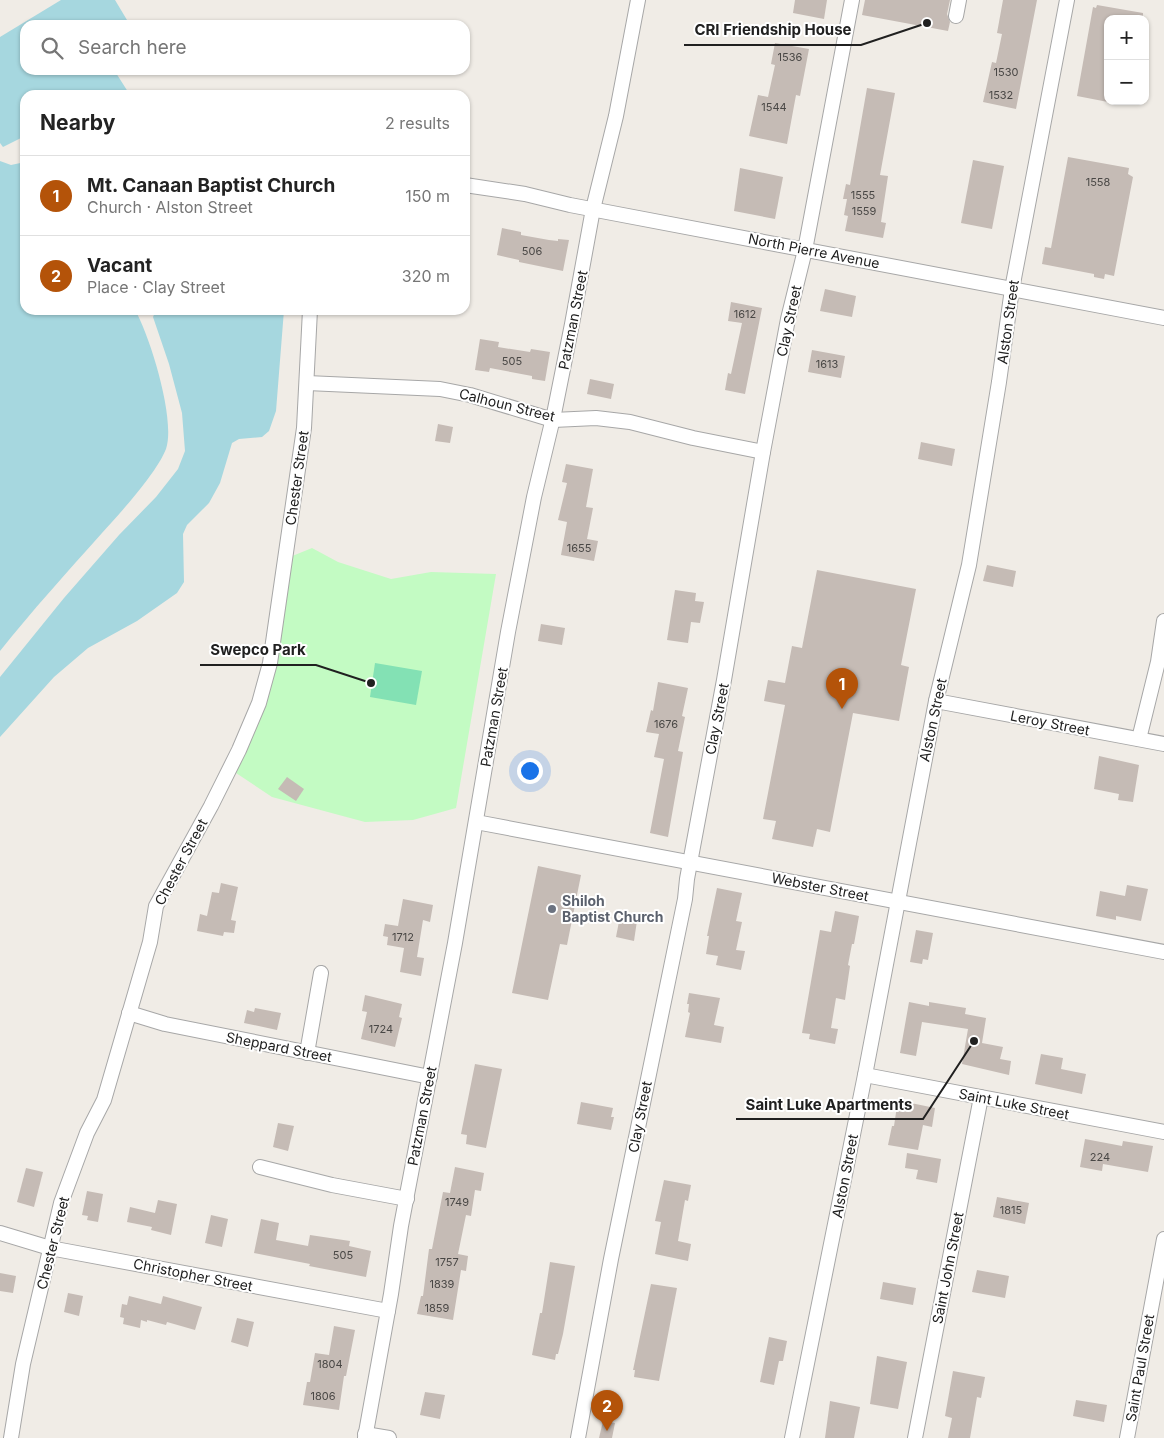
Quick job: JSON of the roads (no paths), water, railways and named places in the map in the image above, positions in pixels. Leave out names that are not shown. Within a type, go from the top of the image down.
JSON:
[{"type":"street","name":"Patzman Street","points":[[365,1436],[406,1199],[456,943],[519,576],[540,469],[553,420],[594,210],[616,116],[638,0]]},
{"type":"street","name":"Clay Street","points":[[578,1438],[611,1259],[685,899],[690,862],[724,685],[763,452],[788,319],[806,250],[852,0]]},
{"type":"street","points":[[956,16],[959,0]]},
{"type":"street","name":"Alston Street","points":[[792,1438],[865,1076],[936,701],[970,556],[999,382],[1012,289],[1067,0]]},
{"type":"street","name":"North Pierre Avenue","points":[[470,186],[525,194],[594,210],[1164,318]]},
{"type":"street","name":"Chester Street","points":[[11,1438],[23,1364],[61,1204],[88,1133],[104,1100],[150,942],[154,912],[159,898],[211,806],[239,750],[259,703],[270,663],[304,428],[310,315]]},
{"type":"street","name":"Calhoun Street","points":[[307,383],[440,389],[470,395],[553,420],[596,418],[630,422],[693,438],[763,452]]},
{"type":"street","points":[[1139,739],[1158,662],[1164,621]]},
{"type":"street","name":"Leroy Street","points":[[936,701],[1164,744]]},
{"type":"street","name":"Webster Street","points":[[476,822],[1164,952]]},
{"type":"street","points":[[307,1053],[321,973]]},
{"type":"street","name":"Sheppard Street","points":[[129,1013],[166,1024],[430,1077]]},
{"type":"street","name":"Saint Luke Street","points":[[865,1076],[1164,1132]]},
{"type":"street","name":"Saint John Street","points":[[916,1438],[981,1097]]},
{"type":"street","points":[[260,1167],[332,1185],[406,1199]]},
{"type":"street","name":"Christopher Street","points":[[0,1233],[50,1248],[388,1311]]},
{"type":"street","name":"Saint Paul Street","points":[[1127,1438],[1164,1239]]},
{"type":"street","points":[[365,1436],[389,1438]]},
{"type":"water","points":[[61,0],[115,0],[127,20],[28,20]]},
{"type":"water","points":[[20,25],[20,75],[117,75],[127,90],[20,90],[20,138],[3,147],[0,143],[0,37]]},
{"type":"water","points":[[0,161],[11,165],[20,163],[20,315],[138,315],[148,339],[160,378],[165,399],[168,436],[166,449],[161,459],[137,493],[37,606],[0,651]]},
{"type":"water","points":[[154,315],[284,315],[276,411],[269,431],[262,437],[239,439],[232,443],[220,483],[209,503],[187,525],[183,534],[184,582],[177,593],[137,621],[88,648],[54,677],[0,737],[0,677],[64,598],[119,535],[156,497],[178,469],[185,451],[182,413],[169,364]]},
{"type":"place","name":"CRI Friendship House","points":[[927,23]]},
{"type":"place","name":"Swepco Park","points":[[371,683]]},
{"type":"place","name":"Mt. Canaan Baptist Church","points":[[842,709]]},
{"type":"place","name":"Shiloh Baptist Church","points":[[552,909]]},
{"type":"place","name":"Saint Luke Apartments","points":[[974,1041]]},
{"type":"place","name":"Vacant","points":[[607,1431]]}]
